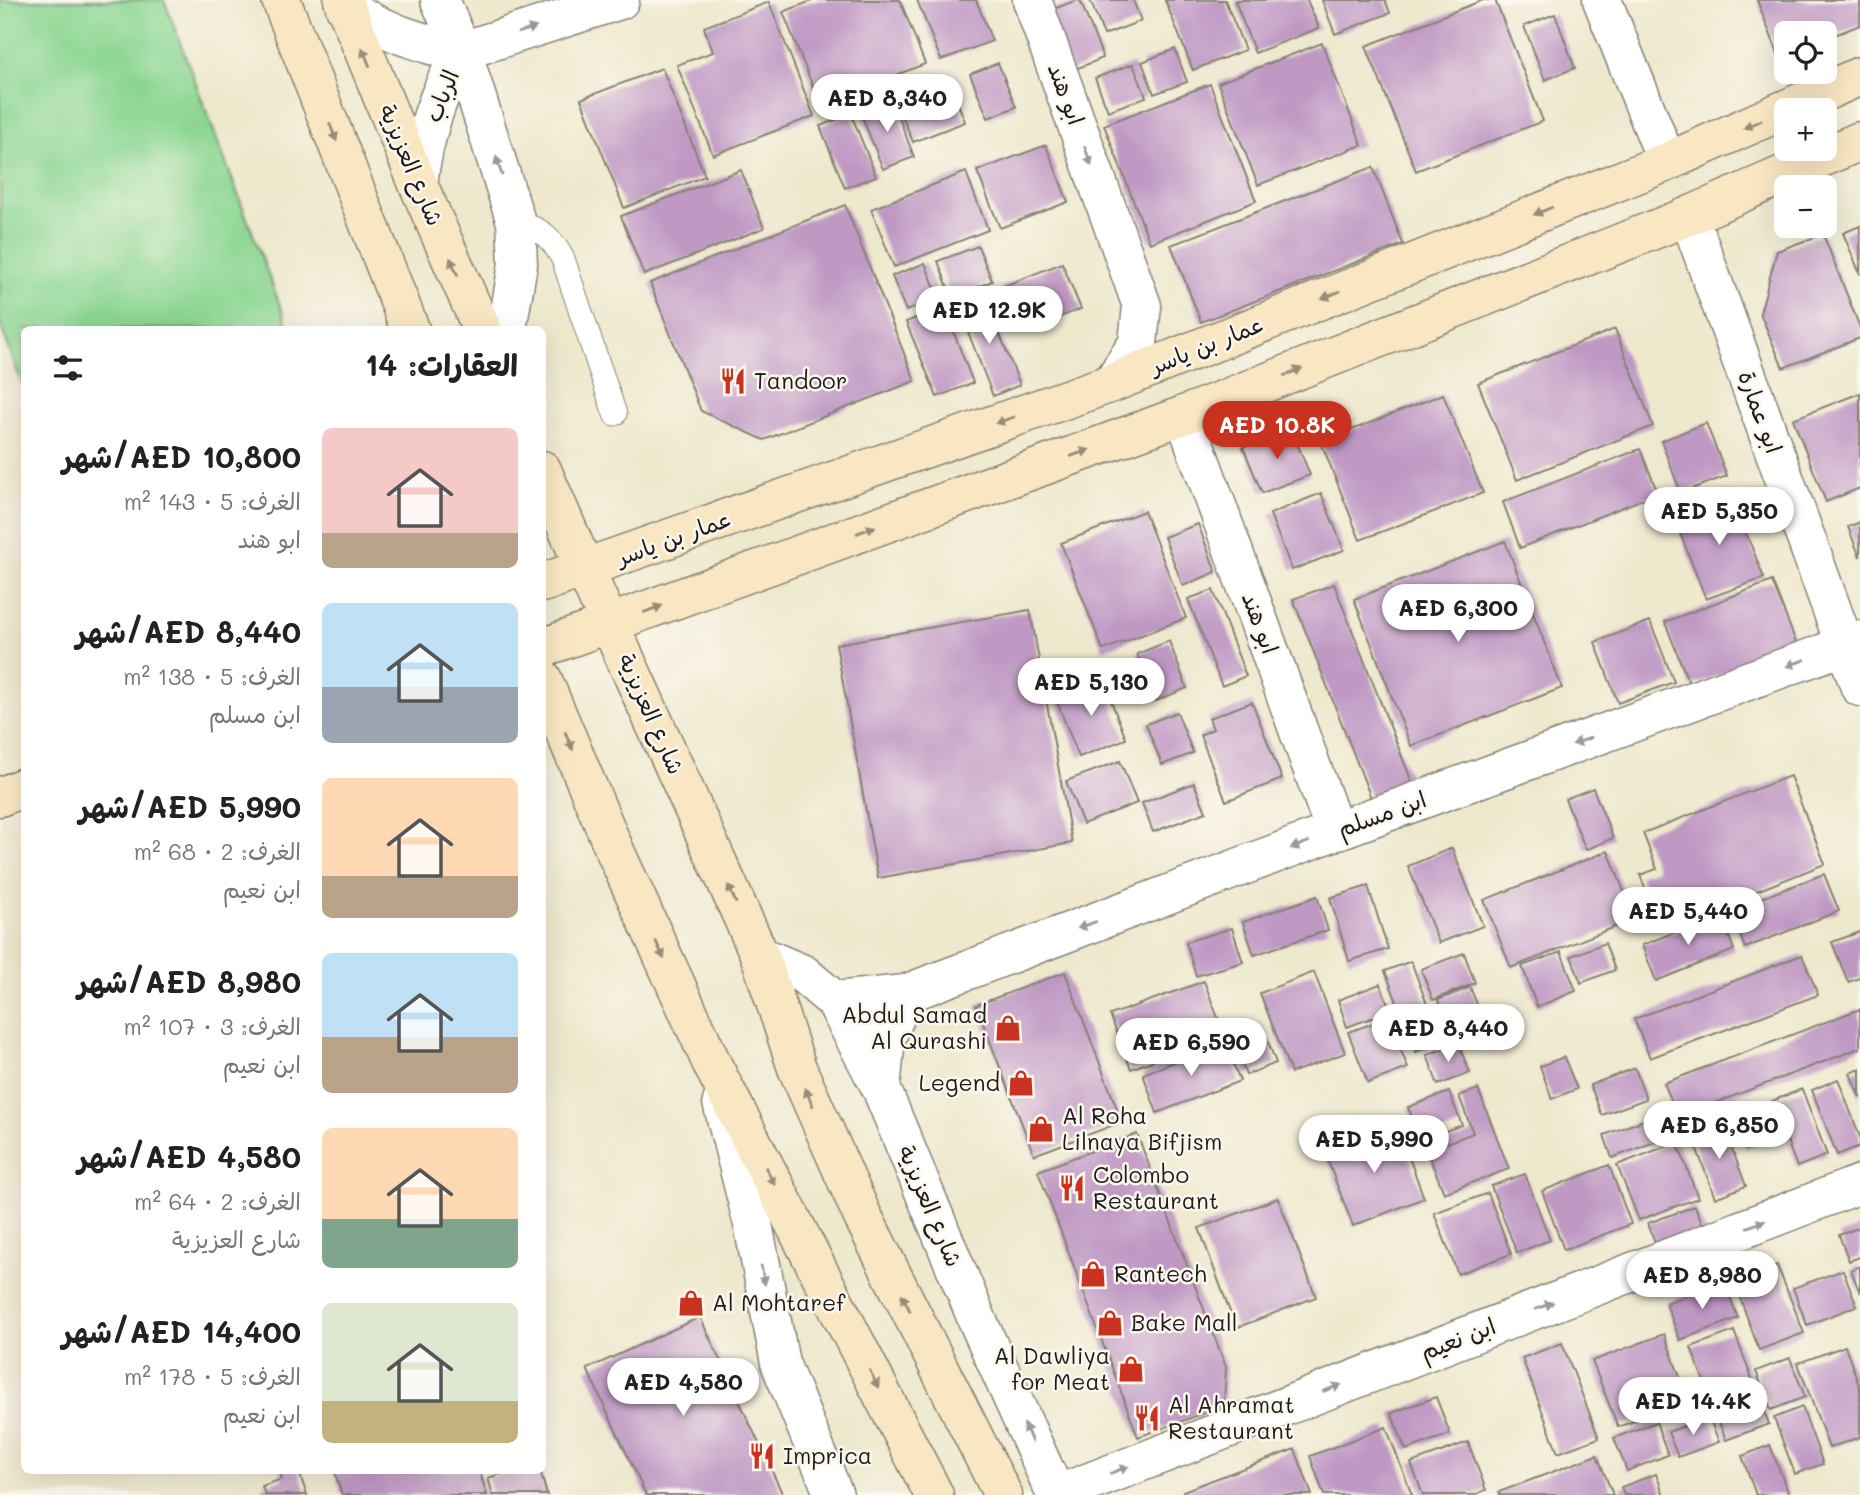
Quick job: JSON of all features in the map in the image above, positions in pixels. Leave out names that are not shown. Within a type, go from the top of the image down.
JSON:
[{"type":"street","points":[[281,0],[406,323]]},
{"type":"street","points":[[440,0],[462,51],[516,222],[519,264],[508,326]]},
{"type":"street","name":"الرباب","points":[[344,4],[373,23],[401,35],[462,51],[620,0]]},
{"type":"street","name":"ابو هند","points":[[1032,0],[1142,306],[1138,343],[1112,383]]},
{"type":"street","points":[[1602,0],[1667,162]]},
{"type":"street","name":"شارع العزيزية","points":[[344,4],[418,184],[481,326]]},
{"type":"street","name":"الرباب","points":[[418,184],[432,115],[444,82],[462,51]]},
{"type":"street","name":"عمار بن ياسر","points":[[546,582],[1112,383],[1667,162],[1860,76]]},
{"type":"street","points":[[546,647],[1184,415],[1689,216],[1860,141]]},
{"type":"street","name":"ابو عمارة","points":[[1689,216],[1852,643],[1860,687]]},
{"type":"street","name":"ابو هند","points":[[1184,415],[1335,831]]},
{"type":"street","name":"شارع العزيزية","points":[[546,479],[760,956],[797,1068],[862,1215],[1003,1495]]},
{"type":"street","name":"ابن مسلم","points":[[835,1001],[905,994],[1335,831],[1852,643]]},
{"type":"street","points":[[546,687],[615,851],[713,1066],[934,1495]]},
{"type":"street","points":[[0,798],[21,788]]},
{"type":"street","points":[[0,798],[21,794]]},
{"type":"street","name":"شارع العزيزية","points":[[760,956],[803,974],[835,1001],[881,1088],[979,1324],[1056,1495]]},
{"type":"street","points":[[881,1088],[887,1038],[905,994]]},
{"type":"street","points":[[713,1066],[753,1224],[780,1363],[834,1495]]},
{"type":"street","name":"ابن نعيم","points":[[1056,1495],[1860,1184]]},
{"type":"lane","points":[[516,222],[536,228],[552,240],[563,259],[615,414]]},
{"type":"green space","points":[[0,0],[164,0],[288,326],[21,326],[21,381],[0,324]]},
{"type":"building","points":[[814,0],[900,0],[925,64],[820,104],[783,12]]},
{"type":"building","points":[[917,0],[976,0],[992,41],[941,60]]},
{"type":"building","points":[[1080,0],[1103,58],[1071,71],[1048,11]]},
{"type":"building","points":[[1090,0],[1133,0],[1141,21],[1104,35]]},
{"type":"building","points":[[1165,0],[1225,0],[1245,50],[1193,70]]},
{"type":"building","points":[[1307,0],[1319,28],[1255,53],[1235,1]]},
{"type":"building","points":[[1322,0],[1385,0],[1390,13],[1335,34]]},
{"type":"building","points":[[1483,0],[1495,0],[1543,121],[1416,171],[1366,46]]},
{"type":"building","points":[[1757,0],[1860,0],[1860,25],[1837,34],[1837,21],[1774,21],[1774,43]]},
{"type":"building","points":[[769,2],[814,116],[713,155],[677,65],[713,52],[704,27]]},
{"type":"building","points":[[1555,14],[1575,68],[1545,80],[1524,26]]},
{"type":"building","points":[[1322,43],[1362,145],[1258,185],[1218,83]]},
{"type":"building","points":[[1175,49],[1187,82],[1154,94],[1142,62]]},
{"type":"building","points":[[998,63],[1016,107],[988,118],[970,74]]},
{"type":"building","points":[[1133,64],[1146,97],[1108,111],[1095,78]]},
{"type":"building","points":[[662,68],[705,176],[624,208],[581,99]]},
{"type":"building","points":[[948,77],[965,122],[913,142],[895,99]]},
{"type":"building","points":[[1210,84],[1256,201],[1150,243],[1104,125]]},
{"type":"building","points":[[892,99],[914,157],[883,169],[860,111]]},
{"type":"building","points":[[851,114],[876,176],[845,188],[820,126]]},
{"type":"building","points":[[1046,145],[1068,202],[1000,228],[977,171]]},
{"type":"building","points":[[1373,167],[1403,244],[1201,322],[1171,245]]},
{"type":"building","points":[[741,170],[764,228],[644,275],[621,216]]},
{"type":"building","points":[[966,172],[988,230],[894,267],[871,209]]},
{"type":"building","points":[[845,205],[915,381],[764,440],[701,411],[650,283]]},
{"type":"building","points":[[1860,226],[1860,274],[1843,233]]},
{"type":"building","points":[[1812,238],[1825,238],[1860,328],[1860,338],[1783,368],[1760,313],[1777,251]]},
{"type":"building","points":[[978,246],[992,281],[952,298],[938,261]]},
{"type":"building","points":[[925,263],[939,298],[906,311],[892,276]]},
{"type":"building","points":[[1062,263],[1081,309],[1018,333],[1001,287]]},
{"type":"building","points":[[984,295],[1020,385],[993,396],[958,306]]},
{"type":"building","points":[[944,307],[973,383],[937,397],[906,322]]},
{"type":"building","points":[[1615,329],[1653,426],[1517,480],[1478,383]]},
{"type":"building","points":[[1860,393],[1860,488],[1826,502],[1793,419]]},
{"type":"building","points":[[1443,394],[1483,493],[1360,540],[1321,442]]},
{"type":"building","points":[[1706,423],[1727,476],[1681,493],[1661,441]]},
{"type":"building","points":[[1291,428],[1310,475],[1262,493],[1243,447]]},
{"type":"building","points":[[1640,449],[1658,493],[1520,548],[1503,502]]},
{"type":"building","points":[[1321,493],[1344,550],[1292,570],[1270,514]]},
{"type":"building","points":[[1731,495],[1764,578],[1706,599],[1674,518]]},
{"type":"building","points":[[1144,511],[1186,618],[1103,650],[1061,543]]},
{"type":"building","points":[[1860,522],[1860,557],[1848,527]]},
{"type":"building","points":[[1198,524],[1216,572],[1183,586],[1164,537]]},
{"type":"building","points":[[1505,541],[1562,688],[1411,746],[1354,599]]},
{"type":"building","points":[[1772,581],[1797,645],[1690,686],[1665,622]]},
{"type":"building","points":[[1334,584],[1412,782],[1371,798],[1293,599]]},
{"type":"building","points":[[1213,590],[1246,676],[1222,686],[1188,599]]},
{"type":"building","points":[[1030,610],[1072,843],[878,878],[836,644]]},
{"type":"building","points":[[1650,621],[1674,682],[1618,703],[1595,642]]},
{"type":"building","points":[[1169,641],[1187,688],[1156,701],[1137,654]]},
{"type":"building","points":[[1102,678],[1126,739],[1079,757],[1055,697]]},
{"type":"building","points":[[1252,702],[1282,779],[1226,801],[1200,735],[1213,729],[1209,718]]},
{"type":"building","points":[[1177,712],[1193,753],[1162,765],[1146,724]]},
{"type":"building","points":[[1120,761],[1137,803],[1083,824],[1066,781]]},
{"type":"building","points":[[1790,776],[1825,864],[1678,922],[1673,909],[1656,916],[1640,875],[1657,869],[1643,833]]},
{"type":"building","points":[[1194,783],[1206,812],[1153,832],[1142,803]]},
{"type":"building","points":[[1593,788],[1613,838],[1586,850],[1565,799]]},
{"type":"building","points":[[1452,848],[1483,926],[1439,943],[1408,866]]},
{"type":"building","points":[[1608,851],[1635,919],[1511,968],[1484,900]]},
{"type":"building","points":[[1824,874],[1839,911],[1745,948],[1730,910]]},
{"type":"building","points":[[1368,886],[1388,949],[1349,961],[1330,898]]},
{"type":"building","points":[[1317,896],[1328,930],[1254,955],[1243,922]]},
{"type":"building","points":[[1721,914],[1734,950],[1656,981],[1642,945]]},
{"type":"building","points":[[1232,928],[1243,962],[1196,976],[1186,942]]},
{"type":"building","points":[[1860,932],[1860,978],[1848,982],[1832,942]]},
{"type":"building","points":[[1605,943],[1615,970],[1581,983],[1571,956]]},
{"type":"building","points":[[1561,952],[1576,991],[1537,1007],[1522,966]]},
{"type":"building","points":[[1464,953],[1475,983],[1433,1000],[1421,969]]},
{"type":"building","points":[[1802,955],[1818,995],[1650,1058],[1634,1019]]},
{"type":"building","points":[[1411,961],[1441,1042],[1416,1052],[1385,971]]},
{"type":"building","points":[[1065,972],[1122,1122],[1034,1155],[976,1005]]},
{"type":"building","points":[[1314,972],[1345,1053],[1291,1073],[1260,993]]},
{"type":"building","points":[[1204,981],[1224,1034],[1131,1069],[1110,1015]]},
{"type":"building","points":[[1380,984],[1391,1011],[1347,1027],[1338,1000]]},
{"type":"building","points":[[1470,987],[1478,1007],[1445,1020],[1438,1000]]},
{"type":"building","points":[[1860,1009],[1860,1048],[1678,1117],[1664,1083]]},
{"type":"building","points":[[1388,1018],[1408,1068],[1368,1083],[1348,1032]]},
{"type":"building","points":[[1263,1028],[1276,1063],[1246,1075],[1232,1040]]},
{"type":"building","points":[[1225,1042],[1240,1081],[1157,1113],[1143,1074]]},
{"type":"building","points":[[1458,1043],[1470,1073],[1438,1085],[1427,1055]]},
{"type":"building","points":[[1564,1057],[1577,1089],[1552,1099],[1540,1066]]},
{"type":"building","points":[[1635,1068],[1646,1099],[1602,1115],[1590,1085]]},
{"type":"building","points":[[1860,1069],[1860,1098],[1850,1073]]},
{"type":"building","points":[[1838,1079],[1860,1137],[1860,1146],[1837,1155],[1812,1090]]},
{"type":"building","points":[[1478,1089],[1509,1169],[1444,1193],[1427,1151],[1473,1133],[1459,1096]]},
{"type":"building","points":[[1802,1089],[1827,1155],[1797,1167],[1772,1101]]},
{"type":"building","points":[[1449,1092],[1462,1125],[1421,1140],[1408,1107]]},
{"type":"building","points":[[1765,1104],[1777,1138],[1746,1149],[1734,1116]]},
{"type":"building","points":[[1662,1113],[1671,1136],[1612,1158],[1604,1135]]},
{"type":"building","points":[[1397,1125],[1424,1198],[1353,1226],[1324,1151]]},
{"type":"building","points":[[1723,1125],[1746,1186],[1715,1198],[1692,1136]]},
{"type":"building","points":[[1137,1134],[1226,1367],[1224,1406],[1138,1437],[1038,1171]]},
{"type":"building","points":[[1677,1142],[1698,1198],[1639,1220],[1617,1165]]},
{"type":"building","points":[[1609,1165],[1631,1224],[1564,1250],[1542,1191]]},
{"type":"building","points":[[1525,1174],[1550,1240],[1517,1253],[1491,1186]]},
{"type":"building","points":[[1488,1193],[1511,1254],[1458,1274],[1434,1213]]},
{"type":"building","points":[[1278,1198],[1316,1297],[1236,1328],[1199,1228]]},
{"type":"building","points":[[1695,1206],[1706,1233],[1658,1251],[1648,1223]]},
{"type":"building","points":[[1860,1227],[1860,1257],[1849,1261],[1839,1235]]},
{"type":"building","points":[[1777,1265],[1804,1333],[1759,1350],[1734,1281]]},
{"type":"building","points":[[1860,1266],[1860,1293],[1851,1270]]},
{"type":"building","points":[[1843,1270],[1857,1306],[1807,1325],[1793,1288]]},
{"type":"building","points":[[1724,1282],[1738,1318],[1680,1340],[1666,1303]]},
{"type":"building","points":[[700,1317],[783,1495],[646,1495],[587,1369]]},
{"type":"building","points":[[1734,1331],[1769,1424],[1726,1440],[1691,1347]]},
{"type":"building","points":[[1664,1334],[1689,1401],[1618,1427],[1592,1361]]},
{"type":"building","points":[[1562,1343],[1599,1438],[1558,1453],[1522,1358]]},
{"type":"building","points":[[1845,1346],[1860,1388],[1860,1437],[1829,1448],[1798,1363]]},
{"type":"building","points":[[1790,1358],[1805,1397],[1771,1410],[1756,1371]]},
{"type":"building","points":[[1436,1397],[1450,1434],[1406,1450],[1391,1413]]},
{"type":"building","points":[[1802,1407],[1823,1464],[1795,1474],[1774,1418]]},
{"type":"building","points":[[1709,1417],[1719,1442],[1678,1457],[1668,1432]]},
{"type":"building","points":[[1656,1422],[1668,1455],[1627,1471],[1614,1438]]},
{"type":"building","points":[[1386,1427],[1412,1495],[1324,1495],[1310,1456]]},
{"type":"building","points":[[1468,1442],[1486,1490],[1474,1495],[1423,1495],[1411,1463]]},
{"type":"building","points":[[1770,1445],[1789,1495],[1756,1495],[1742,1456]]},
{"type":"building","points":[[1295,1449],[1312,1495],[1185,1495],[1183,1491]]},
{"type":"building","points":[[1597,1455],[1613,1495],[1500,1495],[1499,1492]]},
{"type":"building","points":[[280,1474],[299,1474],[307,1495],[265,1495],[262,1486],[282,1479]]},
{"type":"building","points":[[335,1474],[480,1474],[487,1495],[342,1495]]},
{"type":"building","points":[[501,1474],[541,1474],[547,1495],[493,1495],[488,1478]]},
{"type":"building","points":[[1656,1474],[1664,1495],[1624,1495],[1621,1487]]},
{"type":"place","name":"Tandoor","points":[[733,381]]},
{"type":"place","name":"Abdul Samad Al Qurashi","points":[[1008,1028]]},
{"type":"place","name":"Legend","points":[[1021,1083]]},
{"type":"place","name":"Al Roha Lilnaya Bifjism","points":[[1041,1129]]},
{"type":"place","name":"Colombo Restaurant","points":[[1072,1188]]},
{"type":"place","name":"Rantech","points":[[1093,1274]]},
{"type":"place","name":"Al Mohtaref","points":[[691,1303]]},
{"type":"place","name":"Bake Mall","points":[[1110,1323]]},
{"type":"place","name":"Al Dawliya for Meat","points":[[1131,1369]]},
{"type":"place","name":"Al Ahramat Restaurant","points":[[1147,1418]]},
{"type":"place","name":"Imprica","points":[[762,1456]]}]
